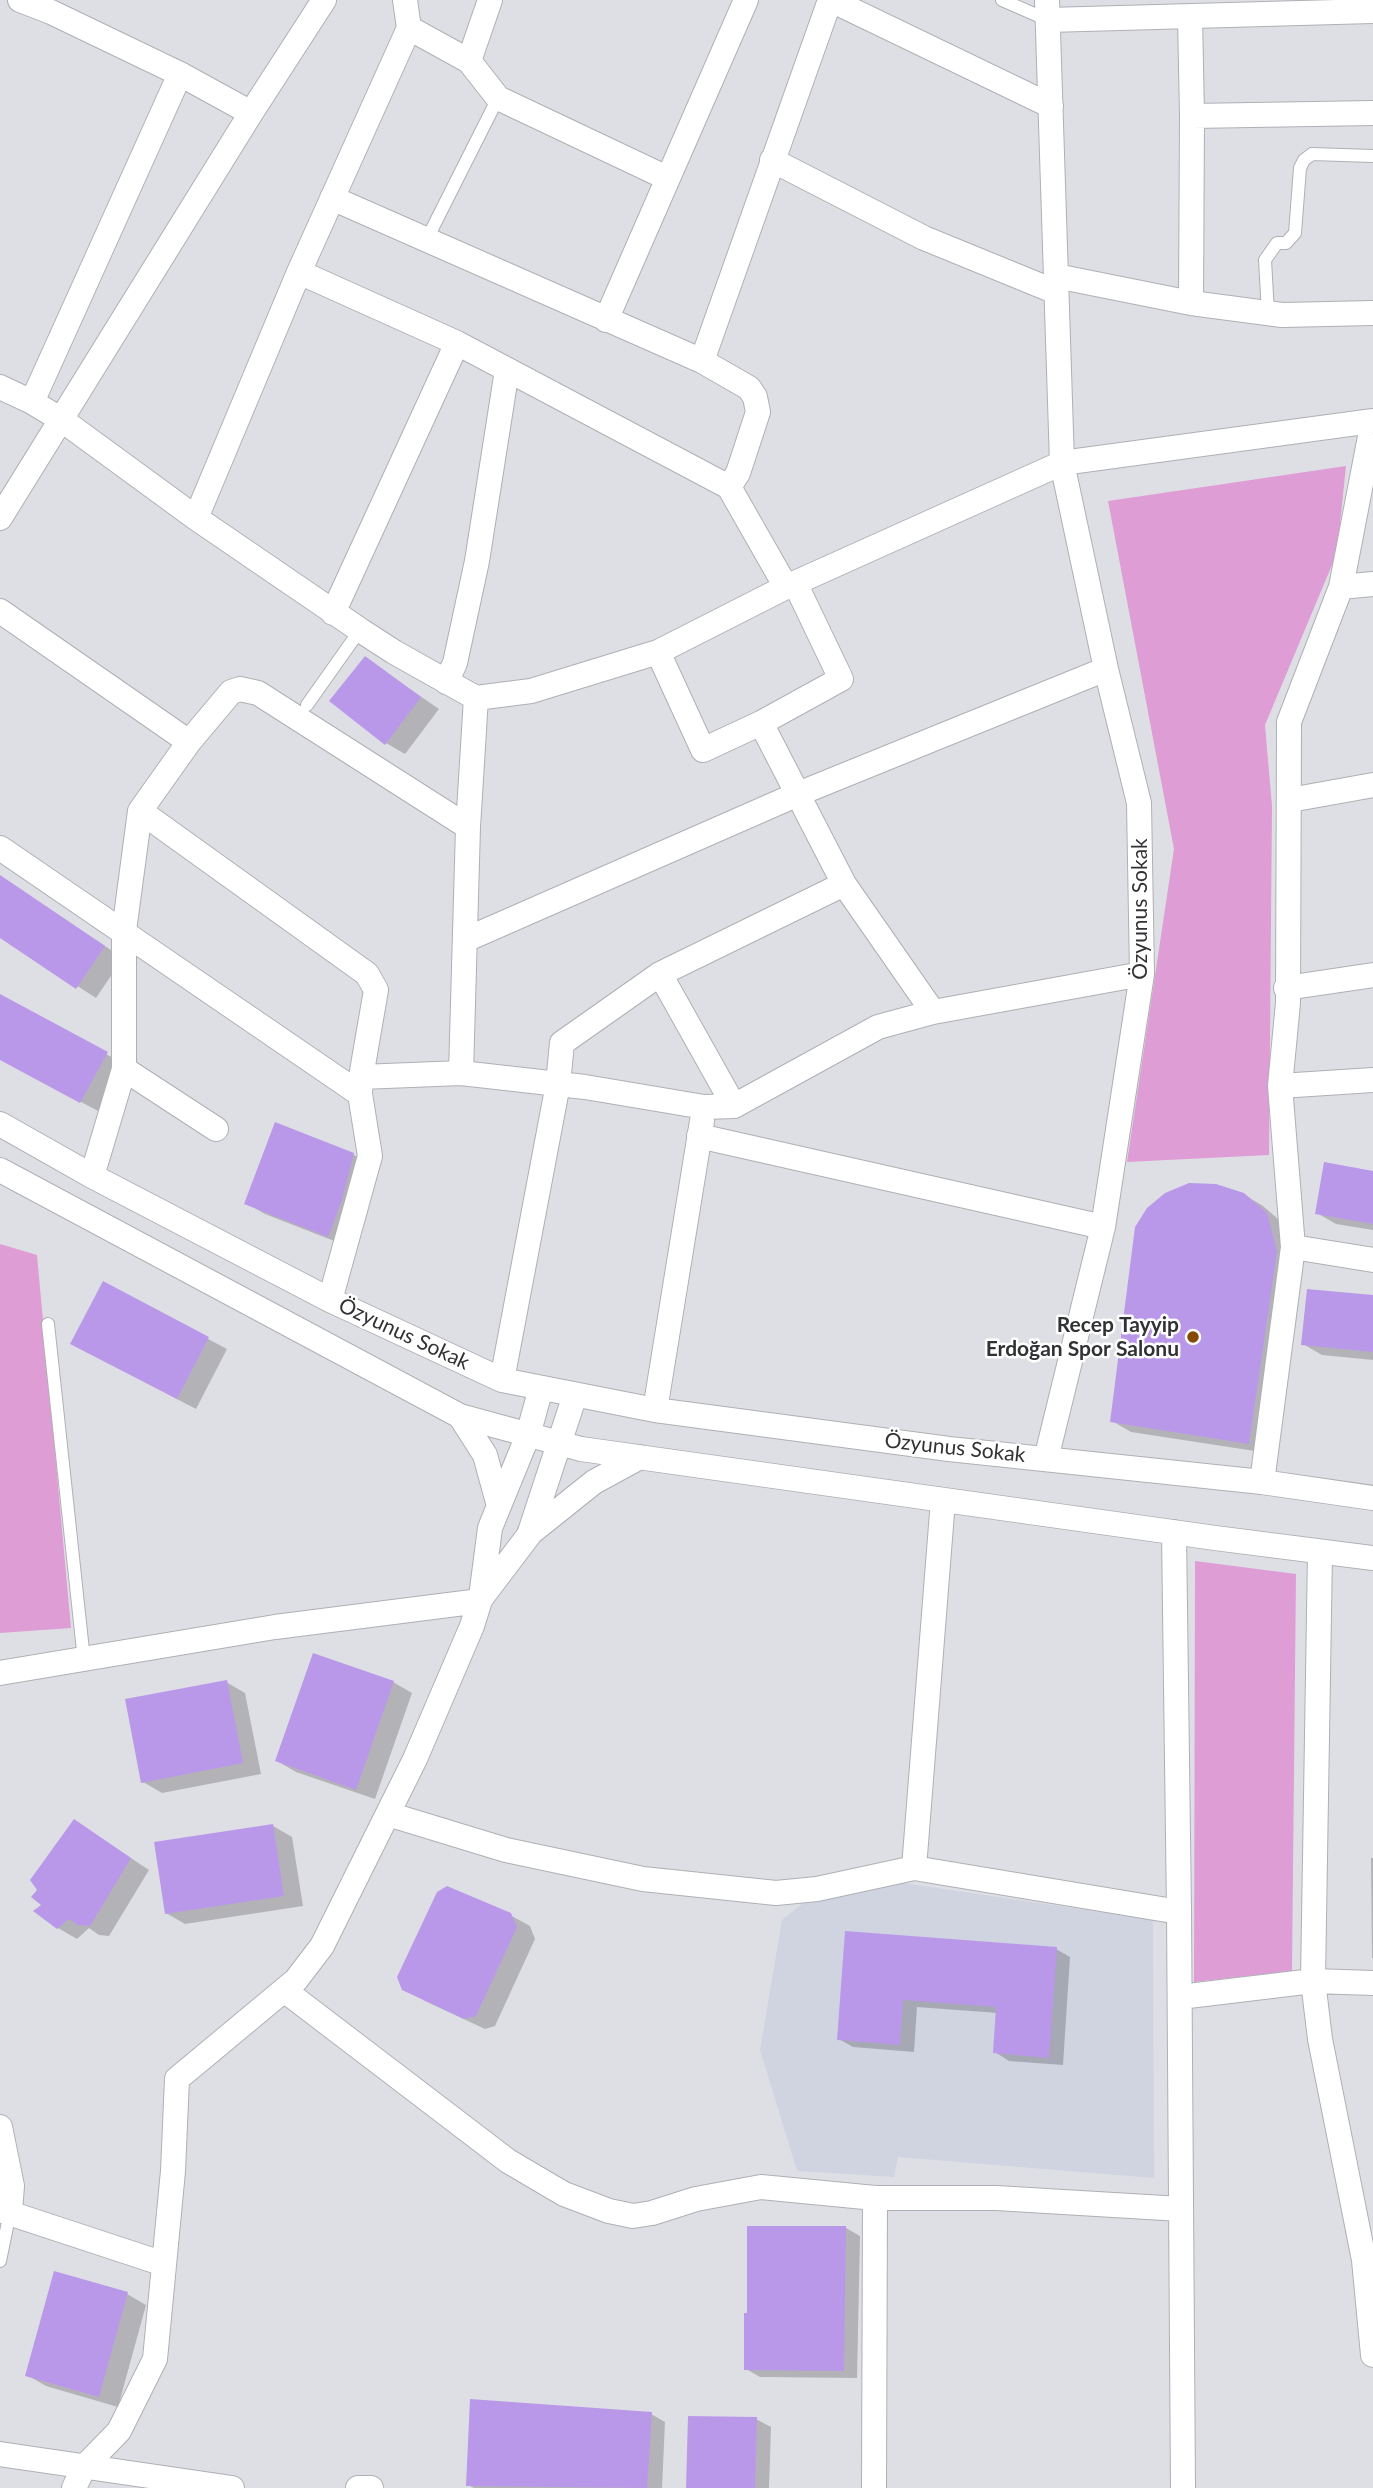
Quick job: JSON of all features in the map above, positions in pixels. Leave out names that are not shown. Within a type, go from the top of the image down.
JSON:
[{"type":"street","points":[[20,0],[53,6],[251,114]]},
{"type":"street","points":[[0,518],[324,0]]},
{"type":"street","points":[[196,518],[299,272],[409,28],[405,0]]},
{"type":"street","points":[[469,61],[490,0]]},
{"type":"street","points":[[606,320],[746,0]]},
{"type":"street","points":[[702,361],[830,0],[1051,106]]},
{"type":"street","points":[[1048,10],[1190,16],[1373,11]]},
{"type":"street","name":"Özyunus Sokak","points":[[0,1124],[92,1176],[330,1300],[502,1380],[654,1410],[949,1449],[1046,1458],[1103,1227],[1142,974],[1139,803],[1106,669],[1062,463],[1048,10]]},
{"type":"street","points":[[1190,16],[1191,303]]},
{"type":"street","points":[[409,28],[469,61],[498,98],[667,178]]},
{"type":"street","points":[[33,402],[180,74]]},
{"type":"street","points":[[1192,116],[1373,113]]},
{"type":"street","points":[[772,160],[924,238],[1056,284],[1282,315],[1373,313]]},
{"type":"street","points":[[332,198],[702,361],[749,388],[755,397],[758,412],[738,473],[729,487]]},
{"type":"street","points":[[299,272],[457,343],[729,487],[790,585],[841,679],[761,723],[703,750],[658,652]]},
{"type":"street","points":[[333,613],[457,343]]},
{"type":"street","points":[[446,682],[454,663],[477,561],[508,370]]},
{"type":"street","points":[[0,387],[33,402],[62,420],[196,518],[359,630],[476,698],[531,691],[658,652],[790,585],[1062,463],[1373,421],[1341,587],[1289,722],[1288,1003],[1280,1086],[1293,1247],[1262,1482]]},
{"type":"street","points":[[1341,587],[1373,584]]},
{"type":"street","points":[[0,611],[189,741]]},
{"type":"street","points":[[466,940],[798,794],[1106,669]]},
{"type":"street","points":[[92,1176],[124,1069],[124,931],[140,811],[189,741],[231,692],[240,689],[258,693],[468,827]]},
{"type":"street","points":[[461,1073],[468,827],[476,698]]},
{"type":"street","points":[[761,723],[844,884],[933,1012]]},
{"type":"street","points":[[1290,800],[1373,785]]},
{"type":"street","points":[[140,811],[367,974],[376,990],[361,1085],[370,1156],[330,1300]]},
{"type":"street","points":[[0,848],[361,1085],[461,1073],[558,1084],[704,1107],[734,1106],[878,1027],[933,1012],[1142,974]]},
{"type":"street","points":[[502,1380],[558,1084],[562,1043],[660,974],[844,884]]},
{"type":"street","points":[[660,974],[734,1106]]},
{"type":"street","points":[[1286,988],[1373,975]]},
{"type":"street","points":[[124,1069],[216,1129]]},
{"type":"street","points":[[1280,1086],[1373,1080]]},
{"type":"street","points":[[654,1410],[704,1107]]},
{"type":"street","points":[[699,1136],[1103,1227]]},
{"type":"street","points":[[0,1170],[460,1416],[581,1449],[1373,1558]]},
{"type":"street","points":[[1293,1247],[1373,1260]]},
{"type":"street","points":[[79,2478],[119,2431],[155,2359],[173,2171],[177,2079],[296,1980],[322,1946],[415,1759],[472,1626],[481,1599],[490,1528],[528,1435],[541,1388]]},
{"type":"street","points":[[529,1535],[575,1395]]},
{"type":"street","points":[[460,1416],[485,1455],[499,1506]]},
{"type":"street","points":[[0,1672],[275,1627],[481,1599],[529,1535],[594,1482],[640,1457]]},
{"type":"street","points":[[1046,1458],[1262,1482],[1373,1498]]},
{"type":"street","points":[[914,1868],[943,1500]]},
{"type":"street","points":[[1174,1532],[1183,2488]]},
{"type":"street","points":[[1320,1552],[1313,1981],[1320,2039],[1364,2260],[1373,2355]]},
{"type":"street","points":[[388,1814],[506,1850],[643,1879],[776,1893],[817,1889],[914,1868],[1179,1912]]},
{"type":"street","points":[[1180,1997],[1313,1981],[1373,1983]]},
{"type":"street","points":[[284,1990],[508,2161],[536,2179],[586,2203],[633,2216],[696,2199],[761,2187],[875,2198],[996,2198],[1181,2209]]},
{"type":"street","points":[[0,2127],[12,2186],[5,2211],[164,2264]]},
{"type":"street","points":[[874,2488],[875,2198]]},
{"type":"street","points":[[0,2454],[79,2478],[232,2488]]},
{"type":"street","points":[[358,2488],[371,2488]]},
{"type":"lane","points":[[1002,0],[1048,10]]},
{"type":"lane","points":[[427,239],[498,98]]},
{"type":"lane","points":[[1268,313],[1265,260],[1277,243],[1286,243],[1295,233],[1300,168],[1304,160],[1312,154],[1373,156]]},
{"type":"lane","points":[[307,705],[359,630]]},
{"type":"lane","points":[[48,1324],[84,1660]]},
{"type":"lane","points":[[0,2261],[5,2211]]},
{"type":"shaded area","points":[[1346,466],[1337,553],[1265,725],[1272,806],[1269,1155],[1127,1162],[1174,849],[1108,501]]},
{"type":"shaded area","points":[[0,1244],[37,1255],[71,1628],[0,1633]]},
{"type":"shaded area","points":[[1195,1561],[1296,1574],[1292,1971],[1194,1982]]},
{"type":"shaded area","points":[[890,1881],[1153,1920],[1154,2178],[898,2157],[894,2177],[797,2171],[760,2050],[782,1920],[803,1903]]},
{"type":"building","points":[[365,656],[421,697],[385,745],[329,701]]},
{"type":"building","points":[[0,875],[105,946],[76,989],[0,938]]},
{"type":"building","points":[[0,994],[108,1052],[80,1103],[0,1060]]},
{"type":"building","points":[[275,1122],[354,1153],[342,1200],[328,1237],[244,1204]]},
{"type":"building","points":[[1324,1162],[1373,1171],[1373,1224],[1315,1214]]},
{"type":"building","name":"Recep Tayyip Erdoğan Spor Salonu","points":[[1189,1183],[1216,1184],[1244,1193],[1267,1213],[1277,1251],[1249,1444],[1110,1422],[1135,1227],[1147,1208],[1165,1193]]},
{"type":"building","points":[[103,1281],[209,1337],[177,1399],[70,1344]]},
{"type":"building","points":[[1307,1289],[1373,1295],[1373,1352],[1301,1345]]},
{"type":"building","points":[[313,1653],[394,1681],[356,1790],[275,1761]]},
{"type":"building","points":[[227,1680],[243,1763],[141,1783],[125,1699]]},
{"type":"building","points":[[74,1819],[131,1858],[90,1926],[78,1925],[69,1919],[57,1929],[33,1911],[41,1905],[31,1897],[37,1890],[30,1880]]},
{"type":"building","points":[[273,1824],[284,1896],[165,1914],[154,1842]]},
{"type":"building","points":[[447,1886],[511,1913],[517,1927],[476,2016],[464,2019],[402,1990],[397,1977],[437,1892]]},
{"type":"building","points":[[845,1931],[1057,1947],[1049,2058],[993,2053],[996,2007],[903,2000],[900,2045],[837,2040]]},
{"type":"building","points":[[747,2226],[846,2226],[844,2371],[744,2370]]},
{"type":"building","points":[[54,2271],[128,2292],[99,2397],[25,2376]]},
{"type":"building","points":[[470,2399],[652,2412],[647,2488],[466,2486]]},
{"type":"building","points":[[688,2416],[757,2417],[755,2488],[686,2488]]},
{"type":"place","name":"Recep Tayyip Erdoğan Spor Salonu","points":[[1193,1337]]}]
